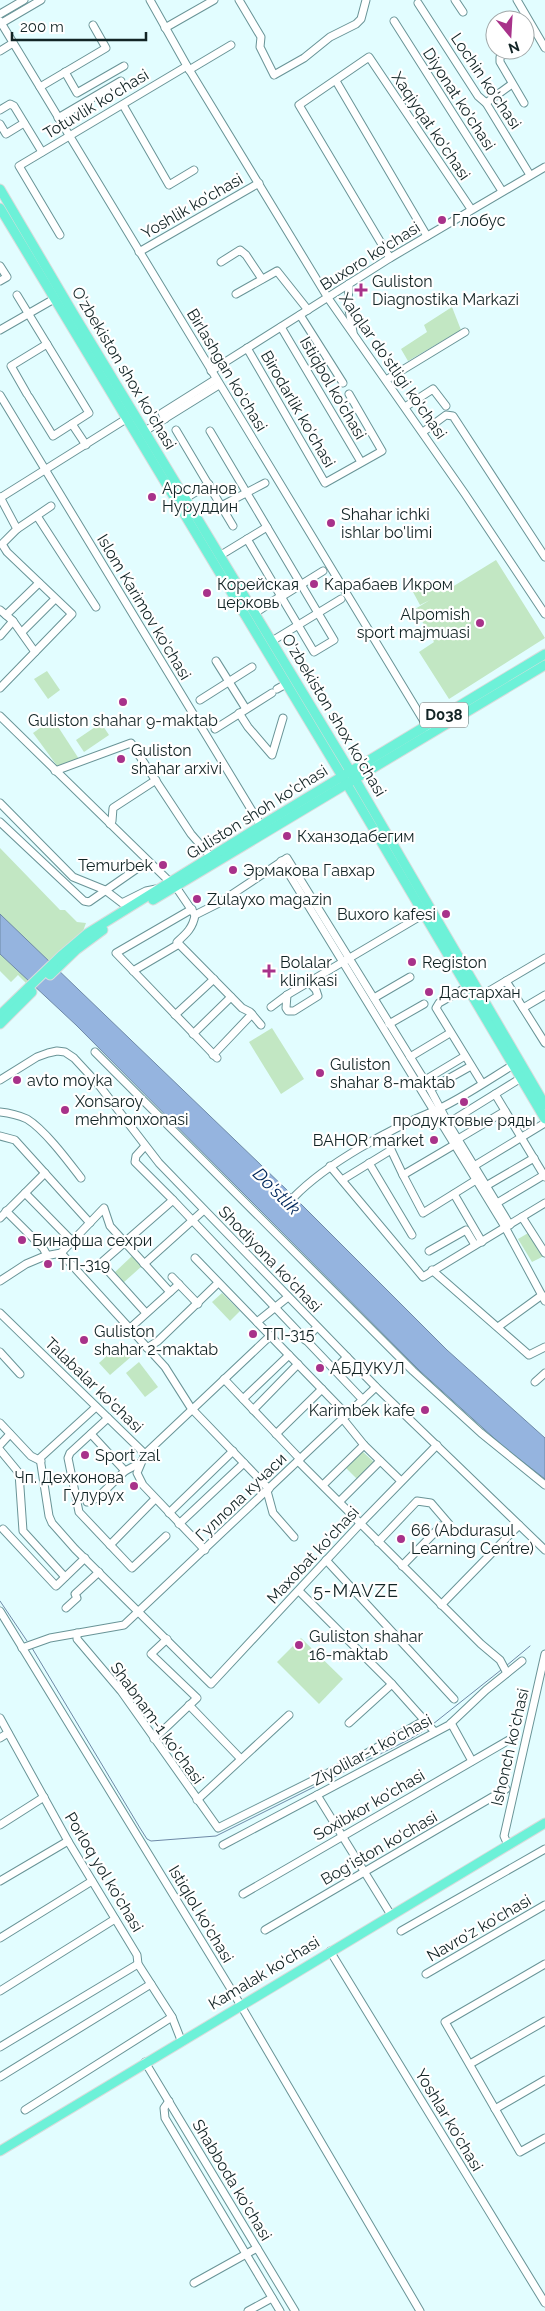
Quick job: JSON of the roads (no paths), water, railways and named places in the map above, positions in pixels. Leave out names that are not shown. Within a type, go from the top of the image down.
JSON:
[{"type":"main road","name":"O'zbekiston shox ko'chasi","points":[[0,189],[68,306],[146,431],[272,641],[339,762]]},
{"type":"main road","name":"O'zbekiston shox ko'chasi","points":[[2,214],[286,684],[349,778],[478,998],[545,1105]]},
{"type":"main road","name":"Guliston shoh ko'chasi","points":[[63,958],[173,885],[429,729],[545,654]]},
{"type":"main road","name":"Guliston shoh ko'chasi","points":[[429,729],[545,665]]},
{"type":"main road","name":"O'zbekiston shox ko'chasi","points":[[359,795],[424,914],[467,987],[478,998],[513,1065],[545,1119]]},
{"type":"main road","name":"Guliston shoh ko'chasi","points":[[0,1015],[29,991],[88,933],[159,890],[173,885],[211,857],[263,830]]},
{"type":"main road","name":"Guliston shoh ko'chasi","points":[[0,1024],[29,991]]},
{"type":"main road","name":"Kamalak ko'chasi","points":[[0,2151],[240,2004],[545,1823]]},
{"type":"street","points":[[0,14],[24,0]]},
{"type":"street","points":[[0,22],[41,0]]},
{"type":"street","name":"Xalqlar do'stligi ko'chasi","points":[[150,0],[188,68],[328,298],[354,338],[423,432],[545,614]]},
{"type":"street","points":[[165,28],[214,0]]},
{"type":"street","points":[[239,0],[261,37],[260,47],[274,75],[304,58],[330,37],[356,24],[361,19],[366,0]]},
{"type":"street","points":[[455,0],[463,12]]},
{"type":"street","points":[[516,0],[545,48]]},
{"type":"street","name":"Lochin ko'chasi","points":[[418,3],[478,96],[486,103],[530,175]]},
{"type":"street","name":"Diyonat ko'chasi","points":[[394,21],[502,191]]},
{"type":"street","name":"Birlashgan ko'chasi","points":[[0,22],[429,729]]},
{"type":"street","points":[[40,87],[106,48],[93,25]]},
{"type":"street","points":[[0,51],[13,43]]},
{"type":"street","name":"Totuvlik ko'chasi","points":[[60,235],[19,166],[231,44]]},
{"type":"street","name":"Xaqiyqat ko'chasi","points":[[336,82],[369,57],[471,210]]},
{"type":"street","points":[[500,60],[524,103]]},
{"type":"street","points":[[65,72],[77,92],[124,66]]},
{"type":"street","points":[[58,118],[121,81]]},
{"type":"street","points":[[390,258],[299,105],[336,82],[427,236]]},
{"type":"street","points":[[486,103],[512,84]]},
{"type":"street","points":[[0,110],[10,104],[42,152]]},
{"type":"street","points":[[123,105],[169,185],[194,170]]},
{"type":"street","points":[[0,124],[6,134],[24,123]]},
{"type":"street","name":"Buxoro ko'chasi","points":[[211,371],[390,258],[545,166]]},
{"type":"street","name":"Yoshlik ko'chasi","points":[[139,252],[259,183]]},
{"type":"street","points":[[221,262],[240,250],[246,255],[262,280]]},
{"type":"street","points":[[0,266],[7,277],[0,282]]},
{"type":"street","points":[[236,294],[277,272],[308,310]]},
{"type":"street","points":[[349,284],[348,304],[354,338]]},
{"type":"street","points":[[17,295],[29,314],[89,413],[53,436],[11,366],[47,344]]},
{"type":"street","points":[[0,330],[54,299]]},
{"type":"street","points":[[300,316],[343,383]]},
{"type":"street","name":"Istiqbol ko'chasi","points":[[282,327],[361,462]]},
{"type":"street","points":[[386,380],[465,332]]},
{"type":"street","name":"Birodarlik ko'chasi","points":[[247,348],[325,483],[361,462]]},
{"type":"street","points":[[146,431],[218,382]]},
{"type":"street","points":[[405,408],[434,389],[446,406]]},
{"type":"street","points":[[350,394],[382,450],[361,462]]},
{"type":"street","name":"Islom Karimov ko'chasi","points":[[0,395],[263,830]]},
{"type":"street","points":[[423,432],[446,415],[453,416],[545,557]]},
{"type":"street","points":[[17,529],[1,500],[126,419]]},
{"type":"street","points":[[72,424],[86,445]]},
{"type":"street","points":[[176,430],[233,526]]},
{"type":"street","points":[[210,431],[334,640],[314,652],[247,539]]},
{"type":"street","points":[[221,506],[265,483]]},
{"type":"street","points":[[186,498],[208,484]]},
{"type":"street","points":[[0,688],[72,614],[7,552],[2,544],[17,529],[50,506]]},
{"type":"street","points":[[37,516],[96,607]]},
{"type":"street","points":[[221,555],[267,527]]},
{"type":"street","points":[[254,613],[323,571]]},
{"type":"street","points":[[35,652],[22,632],[3,612],[39,583]]},
{"type":"street","points":[[22,632],[55,599]]},
{"type":"street","points":[[272,641],[341,599]]},
{"type":"street","points":[[0,636],[13,621]]},
{"type":"street","points":[[216,661],[243,711],[248,728],[272,756],[283,718]]},
{"type":"street","points":[[200,700],[252,667]]},
{"type":"street","points":[[215,729],[286,684]]},
{"type":"street","points":[[0,716],[173,885],[194,912],[194,923],[178,943],[133,971]]},
{"type":"street","points":[[55,771],[130,743],[190,834],[211,857]]},
{"type":"street","points":[[110,824],[113,808],[156,780]]},
{"type":"street","points":[[0,803],[73,877],[106,890],[122,903],[153,888],[159,890]]},
{"type":"street","points":[[0,822],[84,901],[89,902],[148,860]]},
{"type":"street","points":[[252,1014],[215,1056],[116,953],[194,912],[219,903],[284,860],[346,961],[433,1111],[445,1124],[476,1180],[507,1226]]},
{"type":"street","points":[[271,1006],[308,982],[424,914]]},
{"type":"street","points":[[178,943],[261,1025]]},
{"type":"street","points":[[478,998],[545,958]]},
{"type":"street","points":[[346,961],[374,998],[441,1107],[445,1124]]},
{"type":"street","points":[[374,998],[410,977]]},
{"type":"street","points":[[175,1015],[214,979]]},
{"type":"street","points":[[506,981],[545,1043]]},
{"type":"street","points":[[287,995],[286,1008],[288,1011],[294,1012],[317,997],[316,990],[308,982]]},
{"type":"street","points":[[467,987],[436,1007],[482,1083]]},
{"type":"street","points":[[523,1008],[545,995]]},
{"type":"street","points":[[193,1034],[231,997]]},
{"type":"street","points":[[390,1024],[424,1004]]},
{"type":"street","points":[[410,1057],[450,1033]]},
{"type":"street","name":"Shodiyona ko'chasi","points":[[0,1080],[37,1057],[57,1051],[65,1052],[74,1058],[98,1084],[159,1164],[376,1387],[545,1550]]},
{"type":"street","points":[[94,1052],[420,1377],[481,1432],[545,1485]]},
{"type":"street","points":[[424,1080],[465,1056]]},
{"type":"street","points":[[294,1196],[330,1166],[423,1114],[441,1107],[513,1065]]},
{"type":"street","points":[[430,1089],[471,1066]]},
{"type":"street","points":[[445,1124],[521,1078]]},
{"type":"street","points":[[495,1094],[544,1176],[497,1204]]},
{"type":"street","points":[[402,1175],[505,1111]]},
{"type":"street","points":[[0,1112],[18,1115],[29,1120],[66,1157],[81,1178]]},
{"type":"street","points":[[474,1166],[545,1124]]},
{"type":"street","points":[[384,1135],[402,1175],[423,1213],[476,1180]]},
{"type":"street","points":[[0,1136],[15,1140],[90,1223]]},
{"type":"street","points":[[456,1142],[474,1166],[497,1204],[543,1298],[498,1327]]},
{"type":"street","points":[[145,1146],[136,1156],[135,1162],[193,1220],[362,1400]]},
{"type":"street","points":[[342,1180],[391,1150]]},
{"type":"street","points":[[486,1186],[534,1158]]},
{"type":"street","points":[[369,1163],[412,1235]]},
{"type":"street","points":[[330,1166],[422,1277],[545,1203]]},
{"type":"street","points":[[0,1218],[45,1173]]},
{"type":"street","points":[[25,1193],[72,1241]]},
{"type":"street","points":[[454,1194],[478,1243]]},
{"type":"street","points":[[146,1313],[101,1263],[173,1200]]},
{"type":"street","points":[[0,1281],[26,1264],[47,1255],[61,1253],[104,1208],[110,1226],[170,1292]]},
{"type":"street","points":[[144,1264],[204,1210]]},
{"type":"street","points":[[6,1211],[43,1248],[47,1255]]},
{"type":"street","points":[[522,1217],[545,1253]]},
{"type":"street","points":[[429,1252],[466,1230],[478,1243]]},
{"type":"street","points":[[61,1253],[165,1368],[192,1409],[268,1490],[273,1513],[294,1538]]},
{"type":"street","points":[[195,1258],[322,1389],[345,1417],[364,1445],[401,1481]]},
{"type":"street","points":[[432,1270],[529,1355],[545,1347]]},
{"type":"street","points":[[172,1277],[198,1304]]},
{"type":"street","points":[[538,1286],[545,1281]]},
{"type":"street","points":[[147,1348],[198,1304],[218,1283]]},
{"type":"street","points":[[130,1328],[179,1284]]},
{"type":"street","points":[[256,1322],[288,1298]]},
{"type":"street","name":"Talabalar ko'chasi","points":[[0,1313],[145,1454],[140,1463]]},
{"type":"street","points":[[305,1340],[317,1327]]},
{"type":"street","points":[[145,1454],[270,1336]]},
{"type":"street","points":[[243,1399],[289,1355]]},
{"type":"street","points":[[1,1356],[20,1374]]},
{"type":"street","points":[[334,1370],[347,1357]]},
{"type":"street","points":[[253,1410],[298,1364]]},
{"type":"street","points":[[535,1382],[545,1373]]},
{"type":"street","points":[[224,1380],[360,1524],[441,1605],[500,1660],[507,1674]]},
{"type":"street","name":"Гуллола кучаси","points":[[77,1633],[124,1625],[376,1387]]},
{"type":"street","points":[[276,1434],[322,1389]]},
{"type":"street","points":[[96,1406],[40,1458],[49,1516],[52,1523],[85,1558],[167,1639],[151,1654],[197,1698],[154,1739]]},
{"type":"street","points":[[108,1418],[70,1453],[68,1458],[79,1512],[132,1568],[166,1536]]},
{"type":"street","points":[[0,1423],[31,1456],[41,1461]]},
{"type":"street","points":[[0,1445],[10,1434]]},
{"type":"street","points":[[91,1434],[125,1471]]},
{"type":"street","points":[[324,1485],[364,1445]]},
{"type":"street","name":"Maxobat ko'chasi","points":[[167,1639],[211,1684],[360,1524],[437,1445]]},
{"type":"street","points":[[0,1450],[19,1473],[23,1530],[66,1576]]},
{"type":"street","points":[[168,1512],[233,1451]]},
{"type":"street","points":[[340,1501],[380,1461]]},
{"type":"street","points":[[87,1502],[97,1498],[125,1471],[140,1463]]},
{"type":"street","points":[[140,1463],[137,1473],[143,1485],[205,1550]]},
{"type":"street","points":[[179,1524],[244,1463]]},
{"type":"street","points":[[110,1545],[156,1499]]},
{"type":"street","points":[[378,1542],[418,1501],[431,1503],[449,1524]]},
{"type":"street","points":[[441,1605],[519,1525]]},
{"type":"street","points":[[402,1566],[441,1526]]},
{"type":"street","points":[[3,1529],[56,1586],[85,1558]]},
{"type":"street","points":[[326,1560],[454,1699]]},
{"type":"street","points":[[66,1608],[77,1598],[76,1594],[99,1572]]},
{"type":"street","points":[[299,1591],[392,1684],[434,1731]]},
{"type":"street","name":"Istiqlol ko'chasi","points":[[0,1611],[240,2004],[420,2311]]},
{"type":"street","points":[[22,1648],[50,1638],[77,1633]]},
{"type":"street","name":"Shabnam-1 ko'chasi","points":[[77,1633],[77,1639],[121,1691],[218,1828],[370,1752],[425,1720]]},
{"type":"street","name":"Ishonch ko'chasi","points":[[508,1845],[504,1836],[545,1654]]},
{"type":"street","name":"Ziyolilar-1 ko'chasi","points":[[223,1846],[451,1723],[486,1690],[522,1662]]},
{"type":"street","points":[[350,1723],[392,1684]]},
{"type":"street","points":[[189,1705],[240,1758]]},
{"type":"street","points":[[197,1800],[240,1758],[289,1715]]},
{"type":"street","name":"Porloq yol ko'chasi","points":[[0,1718],[68,1840],[106,1901],[136,1955],[138,1964],[172,2017],[181,2040]]},
{"type":"street","points":[[451,1723],[472,1762]]},
{"type":"street","points":[[0,1738],[8,1733]]},
{"type":"street","name":"Soxibkor ko'chasi","points":[[243,1894],[509,1740]]},
{"type":"street","name":"Bog'iston ko'chasi","points":[[265,1930],[506,1789]]},
{"type":"street","points":[[317,1795],[390,1915]]},
{"type":"street","points":[[0,1825],[44,1797]]},
{"type":"street","points":[[0,1881],[68,1840]]},
{"type":"street","points":[[401,1931],[545,1848]]},
{"type":"street","points":[[0,1938],[92,1881]]},
{"type":"street","name":"Navro'z ko'chasi","points":[[426,1974],[545,1906]]},
{"type":"street","points":[[0,1991],[115,1919]]},
{"type":"street","name":"Yoshlar ko'chasi","points":[[330,1951],[545,2302]]},
{"type":"street","points":[[0,2047],[138,1964]]},
{"type":"street","points":[[545,1964],[446,2022],[520,2152],[545,2138]]},
{"type":"street","points":[[0,2077],[151,1984]]},
{"type":"street","points":[[25,2110],[172,2017]]},
{"type":"street","points":[[470,2064],[545,2021]]},
{"type":"street","name":"Shabboda ko'chasi","points":[[145,2062],[295,2311]]},
{"type":"street","points":[[495,2109],[545,2080]]},
{"type":"street","points":[[168,2101],[164,2108],[165,2118],[280,2311]]},
{"type":"street","points":[[227,2222],[237,2216]]},
{"type":"street","points":[[194,2283],[257,2248]]},
{"type":"street","points":[[248,2311],[272,2298]]},
{"type":"water","name":"Do'stlik","points":[[0,914],[288,1191],[447,1350],[545,1438],[545,1479],[505,1448],[420,1371],[76,1025],[0,954]]},
{"type":"waterway","points":[[0,1601],[27,1641]]},
{"type":"waterway","points":[[506,1666],[530,1646]]},
{"type":"waterway","points":[[32,1648],[140,1828],[147,1839],[151,1841],[216,1836],[410,1739],[428,1728]]},
{"type":"waterway","points":[[433,1724],[501,1670]]},
{"type":"place","name":"Глобус","points":[[442,220]]},
{"type":"place","name":"Guliston Diagnostika Markazi","points":[[361,290]]},
{"type":"place","name":"Арсланов Нуруддин","points":[[152,497]]},
{"type":"place","name":"Shahar ichki ishlar bo'limi","points":[[331,523]]},
{"type":"place","name":"Карабаев Икром","points":[[314,584]]},
{"type":"place","name":"Корейская церковь","points":[[207,593]]},
{"type":"place","name":"Alpomish sport majmuasi","points":[[480,623]]},
{"type":"place","name":"Guliston shahar 9-maktab","points":[[123,702]]},
{"type":"place","name":"Guliston shahar arxivi","points":[[121,759]]},
{"type":"place","name":"Кханзодабегим","points":[[287,836]]},
{"type":"place","name":"Temurbek","points":[[163,865]]},
{"type":"place","name":"Эрмакова Гавхар","points":[[233,870]]},
{"type":"place","name":"Zulayxo magazin","points":[[197,899]]},
{"type":"place","name":"Buxoro kafesi","points":[[446,914]]},
{"type":"place","name":"Registon","points":[[412,962]]},
{"type":"place","name":"Bolalar klinikasi","points":[[269,971]]},
{"type":"place","name":"Дастархан","points":[[429,992]]},
{"type":"place","name":"Guliston shahar 8-maktab","points":[[320,1073]]},
{"type":"place","name":"avto moyka","points":[[17,1080]]},
{"type":"place","name":"продуктовые ряды","points":[[464,1102]]},
{"type":"place","name":"Xonsaroy mehmonxonasi","points":[[65,1110]]},
{"type":"place","name":"BAHOR market","points":[[434,1140]]},
{"type":"place","name":"Бинафша сехри","points":[[22,1240]]},
{"type":"place","name":"ТП-319","points":[[48,1264]]},
{"type":"place","name":"ТП-315","points":[[253,1334]]},
{"type":"place","name":"Guliston shahar 2-maktab","points":[[84,1340]]},
{"type":"place","name":"АБДУКУЛ","points":[[320,1368]]},
{"type":"place","name":"Karimbek kafe","points":[[425,1410]]},
{"type":"place","name":"Sport zal","points":[[85,1455]]},
{"type":"place","name":"Чп. Дехконова Гулурух","points":[[134,1486]]},
{"type":"place","name":"66 (Abdurasul Learning Centre)","points":[[401,1539]]},
{"type":"place","name":"Guliston shahar 16-maktab","points":[[299,1645]]},
{"type":"district","name":"5-MAVZE","points":[[356,1590]]}]
